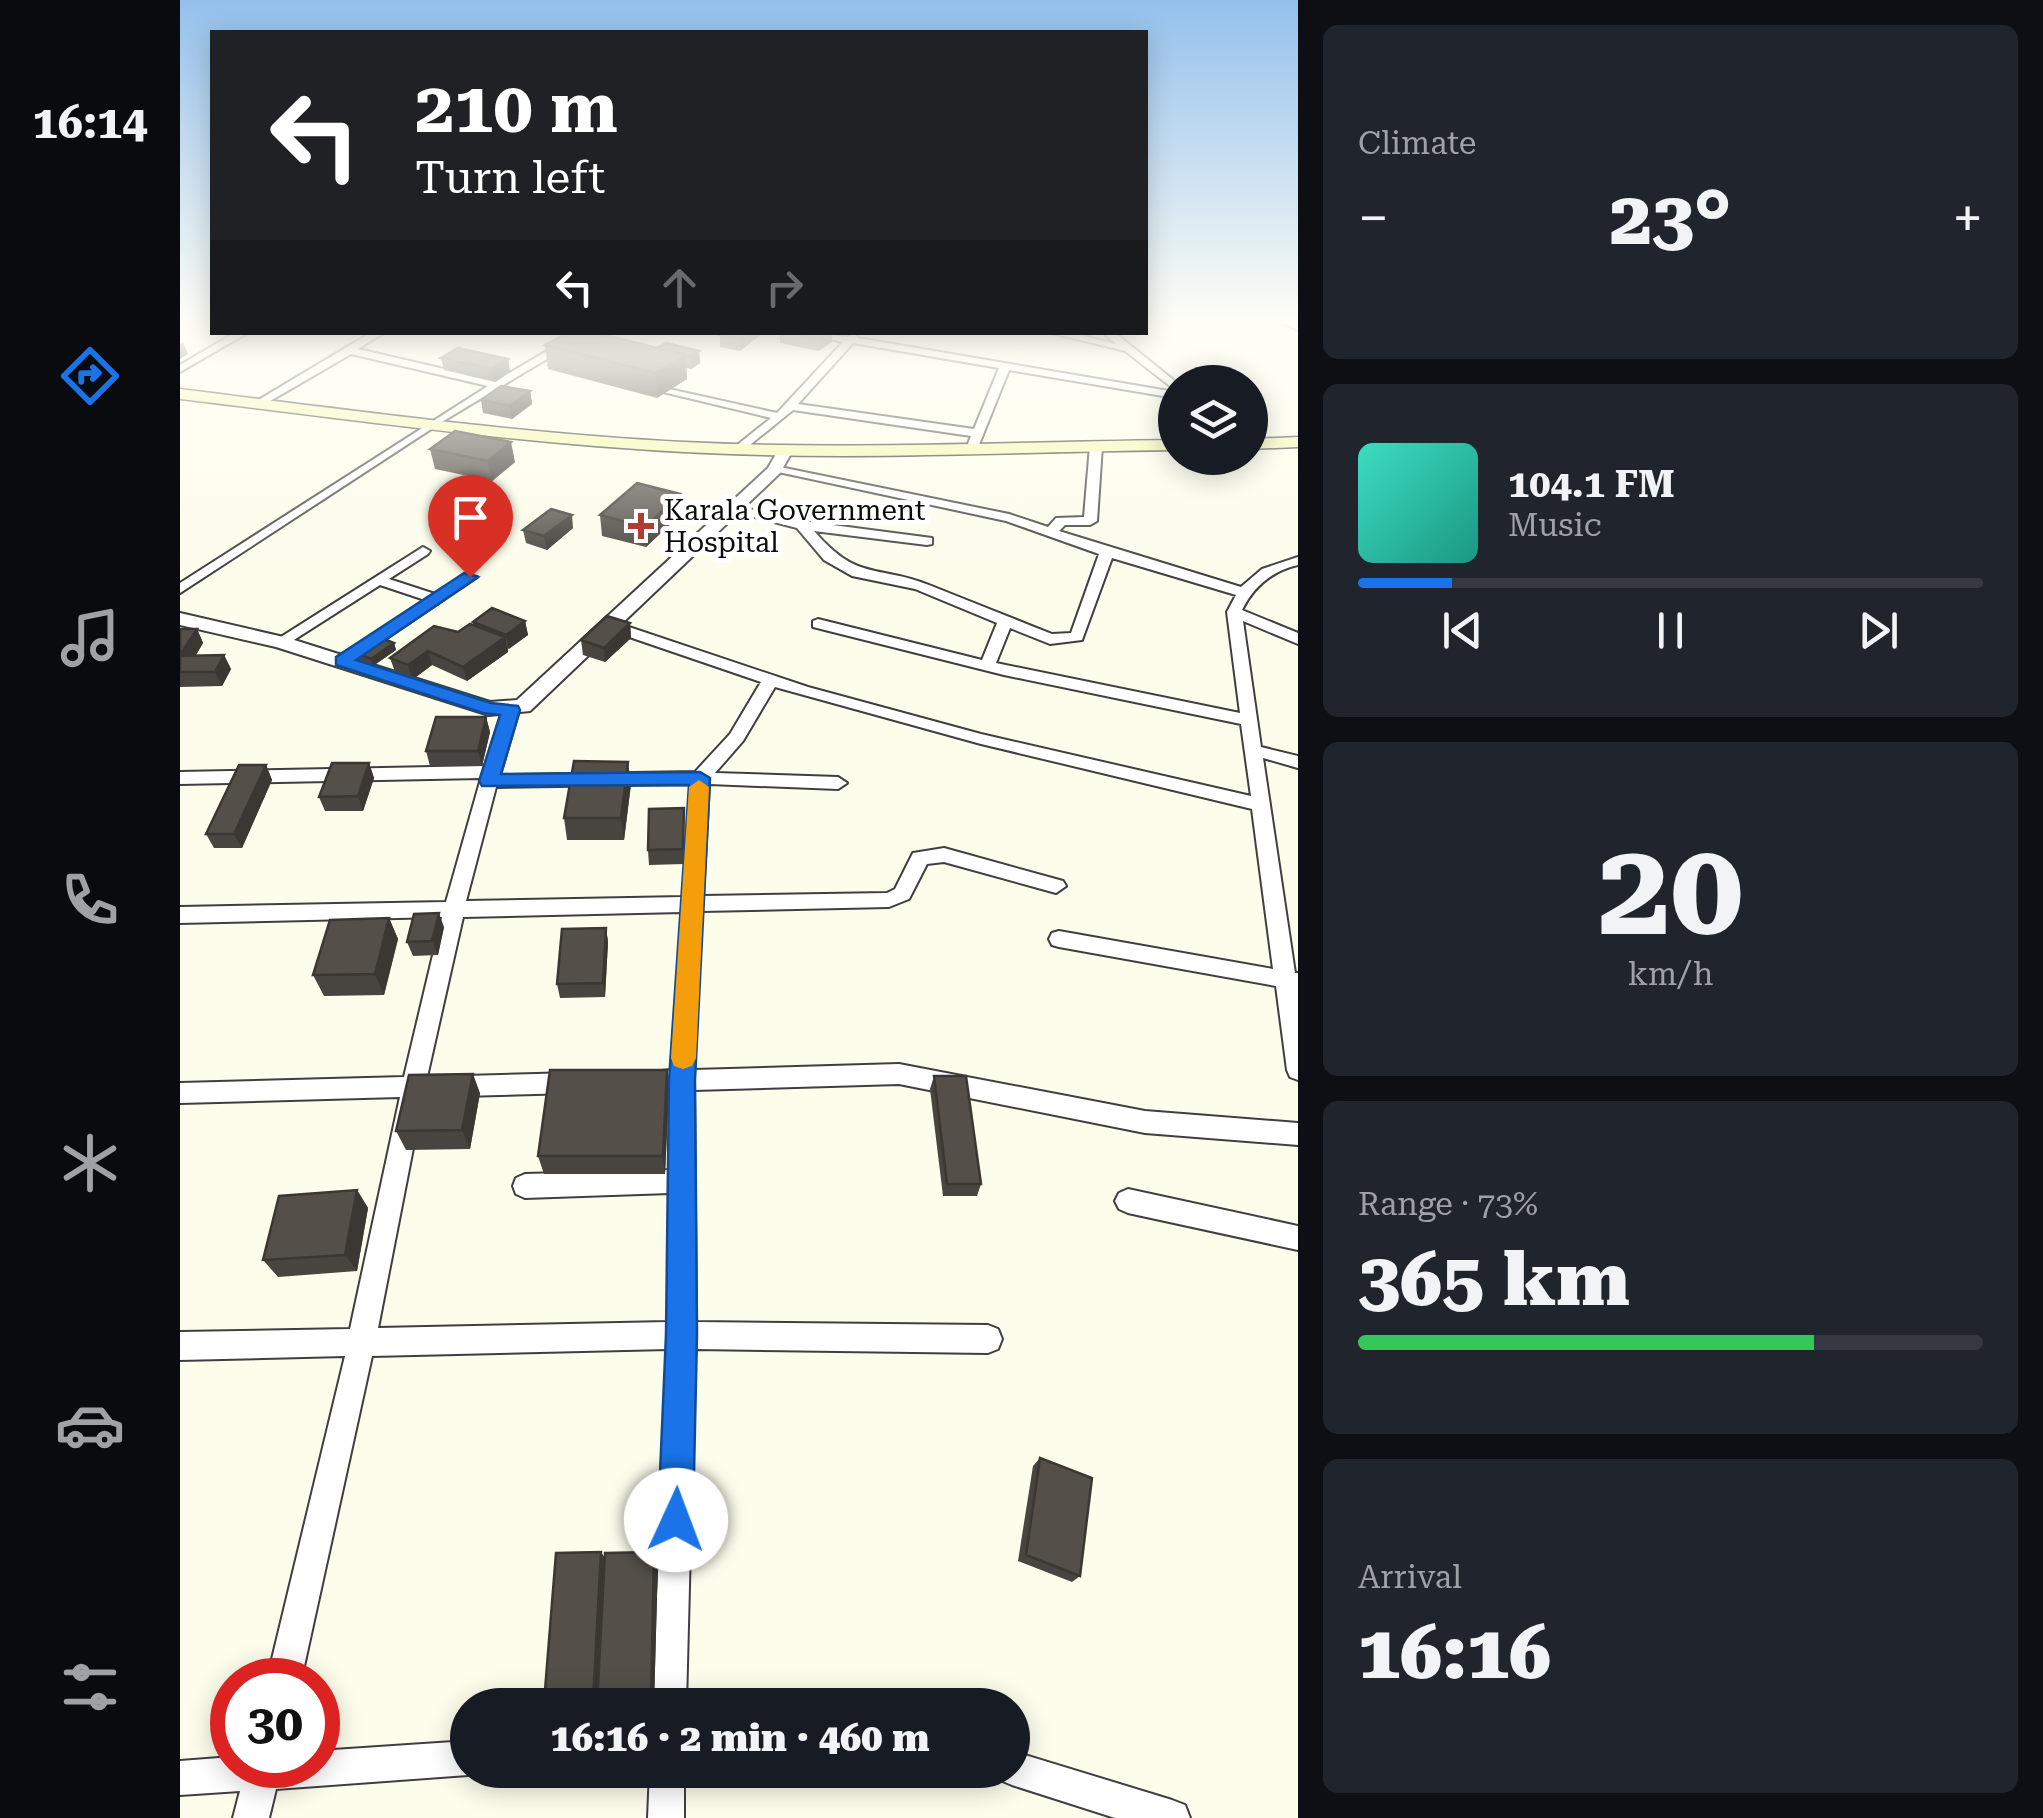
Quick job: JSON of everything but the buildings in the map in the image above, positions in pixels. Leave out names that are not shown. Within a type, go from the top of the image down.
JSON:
[{"type":"main road","points":[[311,405],[614,442],[785,450],[975,441],[1158,445]]},
{"type":"main road","points":[[1268,443],[1298,442]]},
{"type":"street","points":[[180,589],[465,405]]},
{"type":"street","points":[[726,405],[780,417]]},
{"type":"street","points":[[740,448],[790,406],[975,441],[990,405]]},
{"type":"street","points":[[1052,531],[1060,522],[1090,521],[1096,446]]},
{"type":"street","points":[[180,619],[282,642],[489,709],[511,710],[523,706],[606,624],[775,470],[785,450]]},
{"type":"street","points":[[775,470],[1009,518],[1242,592]]},
{"type":"street","points":[[731,509],[802,525],[927,541]]},
{"type":"street","points":[[802,525],[839,565],[867,576],[918,586],[1050,639],[1077,637],[1107,552]]},
{"type":"street","points":[[282,642],[423,552]]},
{"type":"street","points":[[1295,563],[1274,566],[1242,592],[1234,612],[1261,804],[1292,981],[1298,1070]]},
{"type":"street","points":[[342,661],[470,577]]},
{"type":"street","points":[[379,580],[436,599]]},
{"type":"street","points":[[1234,612],[1298,639]]},
{"type":"street","points":[[987,666],[1005,622]]},
{"type":"street","points":[[606,624],[770,680],[981,739],[1261,804]]},
{"type":"street","points":[[818,624],[987,666],[1249,720]]},
{"type":"street","points":[[671,1688],[682,1334],[682,1080],[700,778],[737,737],[770,680]]},
{"type":"street","points":[[289,1658],[362,1342],[411,1087],[490,777],[511,710]]},
{"type":"street","points":[[1254,750],[1298,762]]},
{"type":"street","points":[[180,778],[700,778],[838,784]]},
{"type":"street","points":[[180,915],[890,900],[902,894],[920,858],[944,855],[1056,886]]},
{"type":"street","points":[[1059,939],[1292,981]]},
{"type":"street","points":[[180,1094],[899,1074],[1145,1122],[1298,1134]]},
{"type":"street","points":[[524,1186],[682,1181]]},
{"type":"street","points":[[1128,1201],[1298,1238]]},
{"type":"street","points":[[180,1346],[682,1334],[988,1339]]},
{"type":"street","points":[[340,1765],[450,1759]]},
{"type":"street","points":[[1030,1774],[1172,1818]]},
{"type":"street","points":[[180,1778],[210,1775]]},
{"type":"street","points":[[251,1818],[258,1788]]},
{"type":"street","points":[[666,1818],[667,1788]]},
{"type":"slow traffic","points":[[683,1058],[699,787]]},
{"type":"place","name":"Karala Government Hospital","points":[[641,526]]},
{"type":"route","points":[[470,577],[342,661],[489,709],[511,710],[489,781],[700,778],[682,1080],[682,1334],[676,1520]]}]
